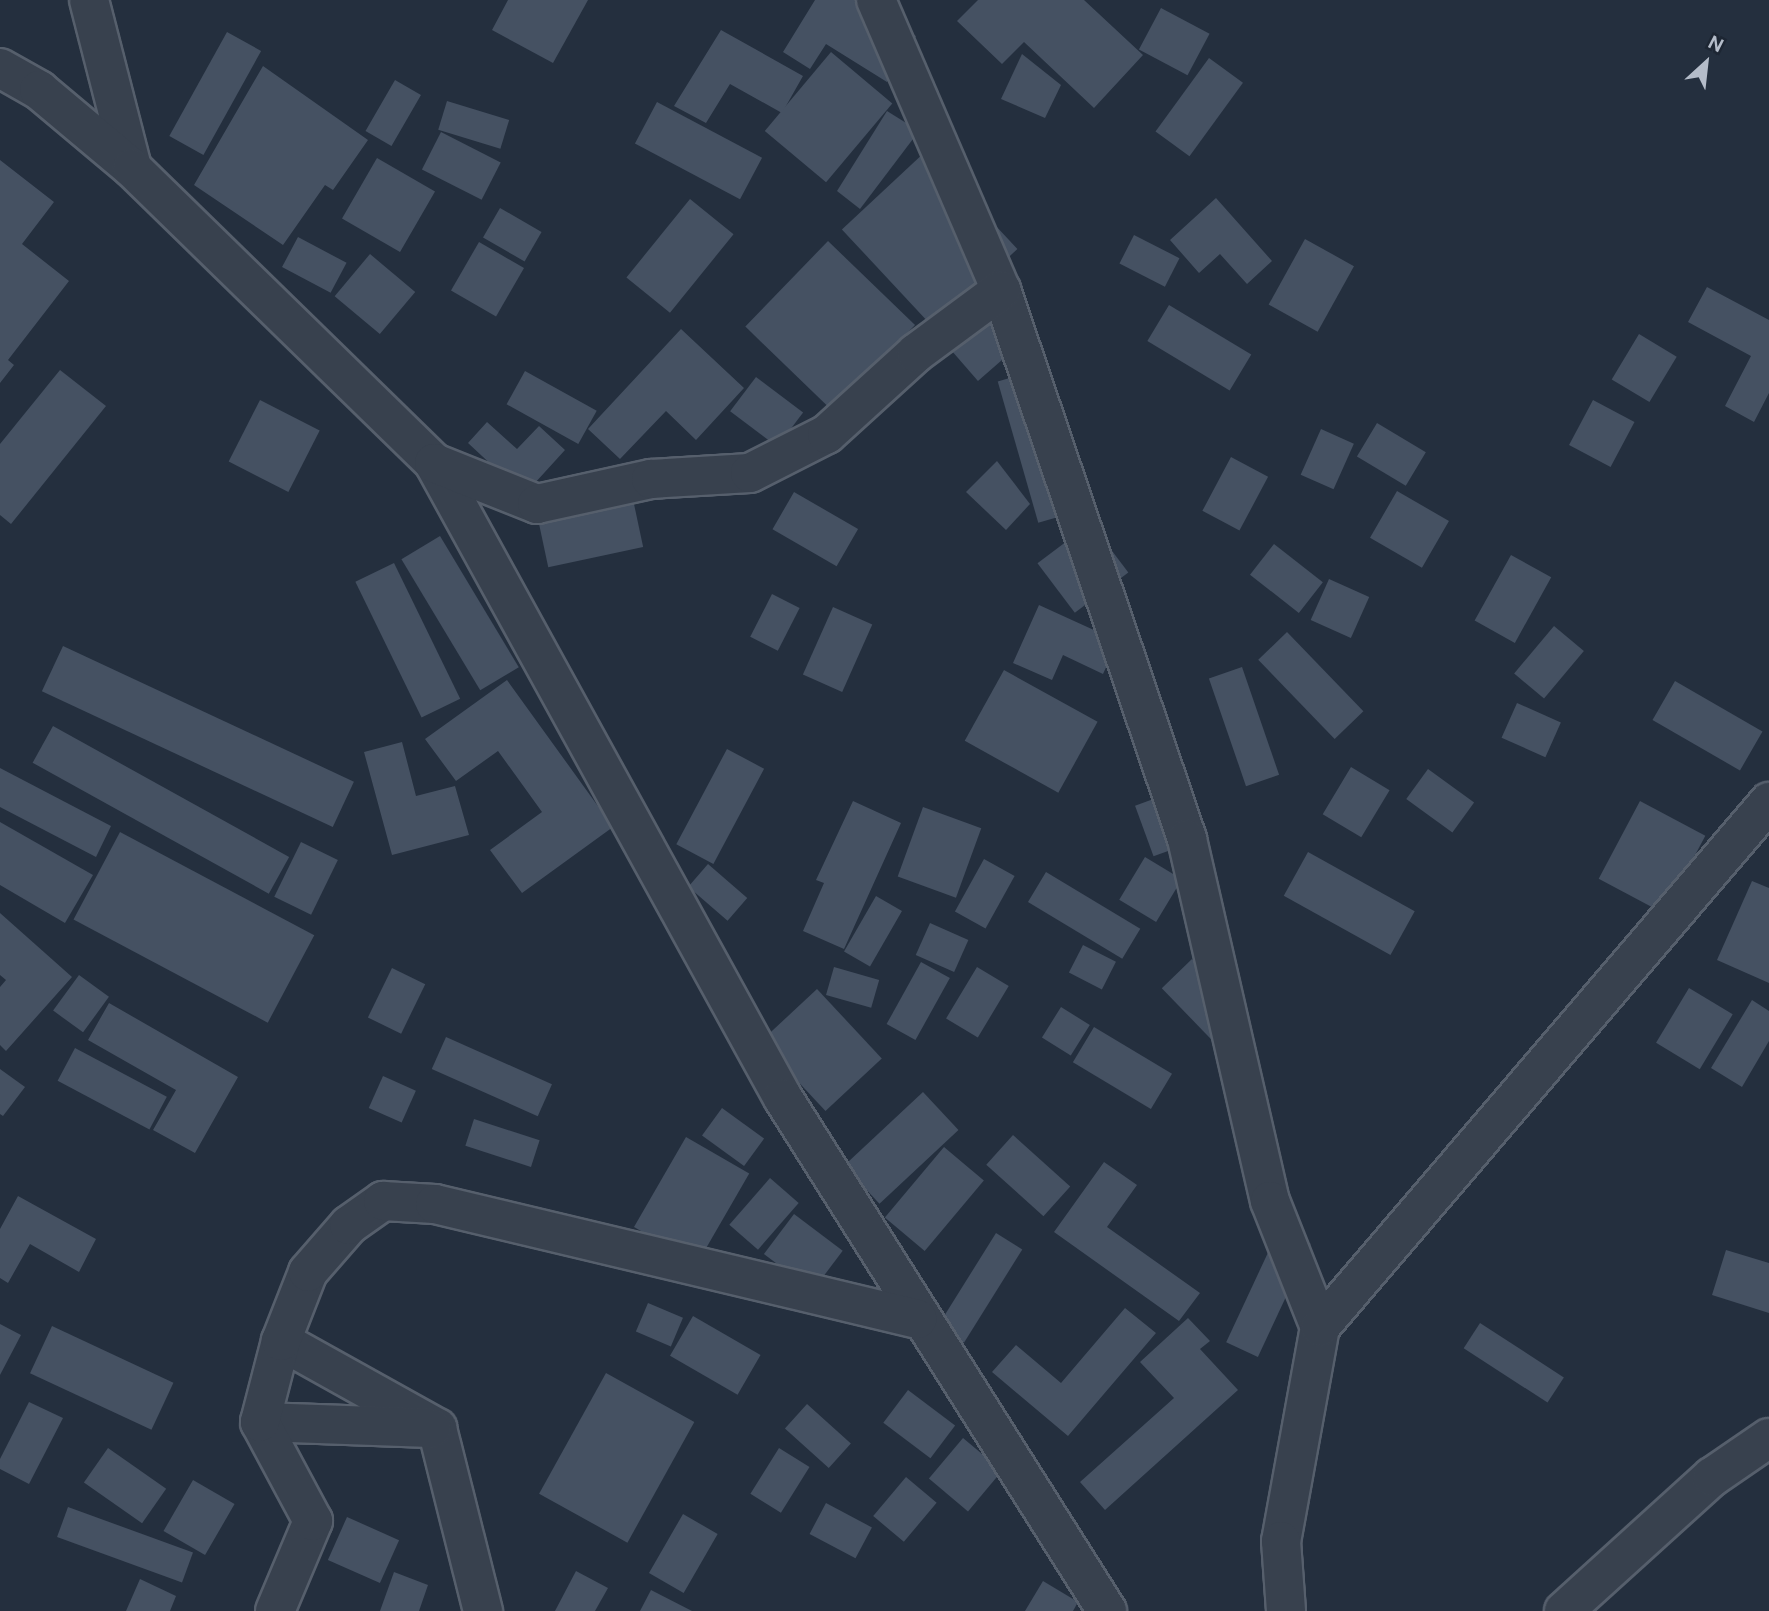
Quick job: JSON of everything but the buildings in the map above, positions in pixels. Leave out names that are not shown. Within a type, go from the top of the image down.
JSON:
[{"type":"street","points":[[89,0],[132,168]]},
{"type":"street","points":[[876,0],[1002,290],[1188,839],[1270,1201],[1320,1327]]},
{"type":"street","points":[[0,68],[39,90],[132,168],[435,463],[783,1098],[917,1319],[1107,1611]]},
{"type":"street","points":[[435,463],[537,504],[651,479],[750,473],[827,434],[916,354],[1002,290]]},
{"type":"street","points":[[1286,1611],[1281,1541],[1320,1327],[1769,802]]},
{"type":"street","points":[[275,1611],[313,1521],[260,1422],[281,1341],[308,1272],[349,1225],[383,1200],[435,1204],[917,1319]]},
{"type":"street","points":[[281,1341],[437,1428],[483,1611]]},
{"type":"street","points":[[260,1422],[437,1428]]},
{"type":"street","points":[[1564,1611],[1712,1477],[1769,1438]]}]
